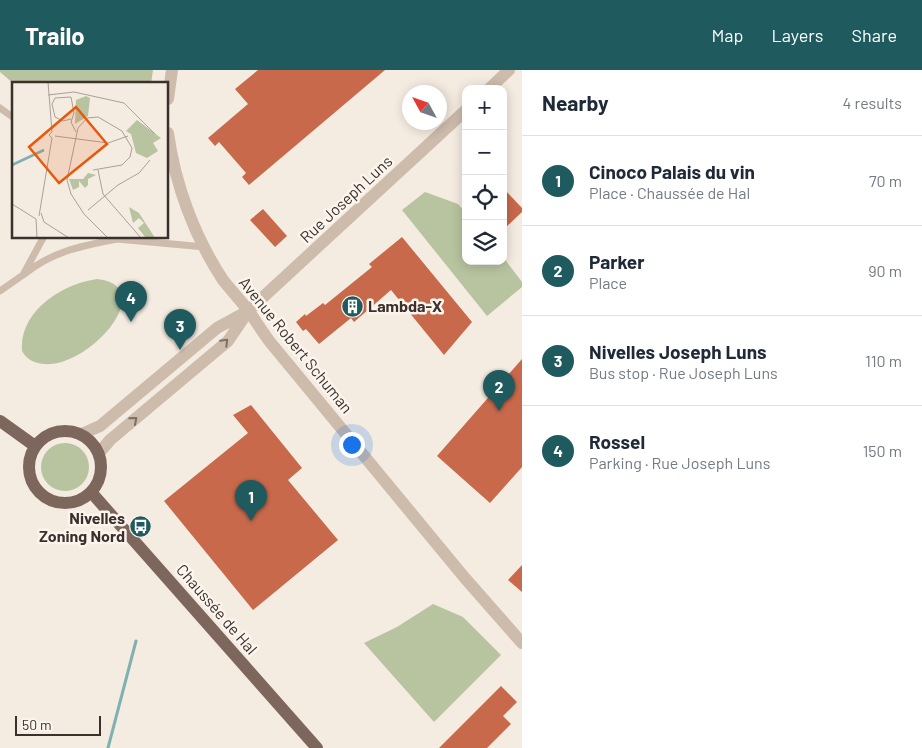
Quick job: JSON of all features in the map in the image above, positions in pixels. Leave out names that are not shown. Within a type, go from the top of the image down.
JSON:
[{"type":"main road","points":[[0,421],[35,446]]},
{"type":"main road","points":[[67,430],[82,434],[94,445],[99,454],[101,471],[98,482],[91,492],[76,502],[65,504],[54,502],[44,497],[30,480],[28,468],[30,456],[35,446],[41,439],[58,431],[67,430]]},
{"type":"main road","name":"Chaussée de Hal","points":[[91,492],[317,748]]},
{"type":"street","points":[[169,92],[172,70]]},
{"type":"street","points":[[493,85],[509,70]]},
{"type":"street","name":"Rue Joseph Luns","points":[[99,454],[110,440],[228,341],[248,311],[462,114]]},
{"type":"street","name":"Avenue Robert Schuman","points":[[169,140],[172,163],[185,204],[205,247],[225,282],[270,342],[464,577],[522,644]]},
{"type":"street","name":"Rue Joseph Luns","points":[[82,434],[100,426],[217,328],[248,311]]},
{"type":"lane","points":[[0,108],[12,117]]},
{"type":"lane","points":[[23,275],[41,239]]},
{"type":"lane","points":[[0,291],[53,256],[75,248],[112,239]]},
{"type":"lane","points":[[126,239],[205,247]]},
{"type":"green space","points":[[0,70],[153,70],[151,82],[12,82]]},
{"type":"green space","points":[[425,192],[458,204],[462,208],[462,265],[507,265],[507,262],[522,282],[522,287],[487,316],[402,210]]},
{"type":"green space","points":[[97,279],[115,285],[122,296],[120,310],[111,326],[98,341],[81,353],[62,362],[44,364],[29,359],[22,351],[23,337],[35,312],[57,293]]},
{"type":"green space","points":[[60,443],[70,443],[82,450],[89,462],[89,472],[82,484],[70,491],[60,491],[52,487],[45,480],[41,472],[41,462],[45,454],[52,447]]},
{"type":"green space","points":[[433,604],[463,617],[501,655],[434,722],[364,643],[397,627]]},
{"type":"building","points":[[258,70],[385,70],[249,185],[242,177],[246,173],[219,142],[215,146],[208,138],[248,104],[235,89]]},
{"type":"building","points":[[507,192],[522,208],[522,212],[507,226]]},
{"type":"building","points":[[263,209],[287,236],[275,247],[250,220]]},
{"type":"building","points":[[402,237],[472,322],[444,355],[391,290],[354,322],[351,318],[319,344],[306,329],[303,331],[296,322],[323,303],[325,305],[372,267],[369,264]]},
{"type":"building","points":[[522,359],[522,467],[490,503],[437,456]]},
{"type":"building","points":[[251,405],[302,468],[288,480],[338,540],[253,610],[164,501],[248,433],[233,415]]},
{"type":"building","points":[[522,565],[522,592],[508,580]]},
{"type":"building","points":[[501,686],[517,702],[503,716],[511,724],[487,748],[439,748]]},
{"type":"waterway","points":[[108,748],[136,641]]},
{"type":"place","name":"Lambda-X","points":[[352,306]]},
{"type":"place","name":"Rossel","points":[[131,322]]},
{"type":"place","name":"Nivelles Joseph Luns","points":[[180,350]]},
{"type":"place","name":"Parker","points":[[499,411]]},
{"type":"place","name":"Cinoco Palais du vin","points":[[251,521]]},
{"type":"place","name":"Nivelles Zoning Nord","points":[[141,527]]}]
